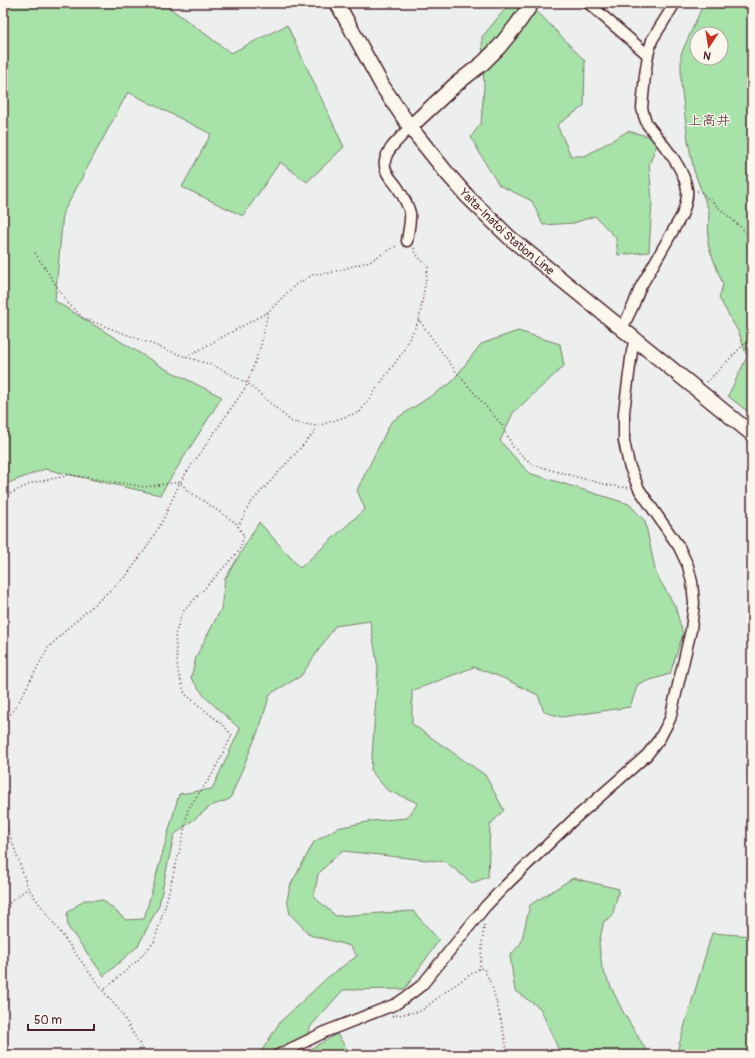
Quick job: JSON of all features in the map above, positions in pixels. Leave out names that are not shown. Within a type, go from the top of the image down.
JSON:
[{"type":"main road","name":"Yaita-Inatoi Station Line","points":[[337,3],[383,87],[432,156],[467,196],[509,237],[752,434]]},
{"type":"main road","points":[[410,127],[455,84],[483,63],[499,47],[532,3]]},
{"type":"street","points":[[588,3],[648,54]]},
{"type":"street","points":[[622,329],[640,288],[682,214],[687,202],[687,189],[684,177],[678,165],[647,124],[642,108],[645,74],[652,40],[675,3]]},
{"type":"street","points":[[406,240],[410,215],[405,200],[398,187],[388,176],[385,162],[390,149],[410,127]]},
{"type":"street","points":[[278,1055],[327,1031],[396,1004],[422,985],[485,907],[572,821],[647,755],[660,738],[670,719],[691,630],[694,603],[692,582],[688,566],[679,547],[639,489],[629,465],[624,441],[624,412],[635,339]]},
{"type":"path","points":[[687,189],[701,192],[752,237]]},
{"type":"path","points":[[35,253],[67,302],[83,318],[186,357],[215,366],[247,383],[292,422],[317,426],[360,412],[402,352],[419,320],[428,267],[416,254],[414,247],[406,240],[370,261],[330,273],[314,274],[295,285],[268,312],[186,357]]},
{"type":"path","points":[[3,724],[17,705],[48,648],[127,575],[145,550],[163,520],[180,482],[246,387],[261,345],[268,312]]},
{"type":"path","points":[[419,320],[457,373],[502,425],[512,447],[533,465],[607,485],[639,489]]},
{"type":"path","points":[[699,391],[752,336]]},
{"type":"path","points":[[238,527],[249,505],[313,434],[317,426]]},
{"type":"path","points":[[3,498],[32,483],[71,475],[145,488],[180,482]]},
{"type":"path","points":[[103,991],[138,960],[154,942],[183,837],[188,809],[212,775],[232,735],[224,726],[185,694],[178,672],[175,635],[182,613],[239,550],[244,536],[236,523],[187,490],[180,482]]},
{"type":"path","points":[[3,815],[28,888],[103,991],[120,1011],[146,1055]]},
{"type":"path","points":[[3,908],[28,888]]},
{"type":"path","points":[[480,968],[485,907]]},
{"type":"path","points":[[386,1016],[421,1012],[449,989],[480,968]]},
{"type":"path","points":[[480,968],[484,969],[492,986],[508,1055]]},
{"type":"green space","points":[[3,3],[163,3],[231,53],[287,25],[344,147],[307,182],[280,162],[243,216],[182,187],[211,134],[128,92],[63,213],[55,301],[164,368],[222,397],[160,495],[45,469],[3,485]]},
{"type":"green space","points":[[510,3],[529,3],[585,61],[584,106],[557,125],[571,156],[585,156],[628,131],[659,139],[649,165],[652,201],[649,252],[618,255],[616,238],[595,216],[574,223],[543,225],[532,201],[499,185],[487,166],[471,137],[481,123],[484,87],[482,37]]},
{"type":"green space","points":[[704,3],[752,3],[752,415],[728,396],[747,357],[739,333],[719,298],[723,285],[708,245],[709,211],[694,171],[688,141],[681,84],[681,54],[689,36],[689,66],[729,66],[729,26],[694,26]]},
{"type":"green space","points":[[518,331],[560,344],[564,366],[513,413],[500,441],[529,473],[629,504],[645,521],[656,574],[675,606],[683,634],[670,674],[638,684],[630,707],[562,717],[544,712],[538,695],[503,678],[474,667],[412,691],[412,724],[485,775],[504,810],[490,825],[488,877],[472,883],[446,862],[342,851],[318,874],[314,897],[336,916],[413,911],[439,940],[405,989],[343,990],[311,1026],[298,1055],[259,1055],[280,1022],[328,977],[357,956],[350,946],[310,935],[290,914],[287,900],[290,886],[314,842],[337,828],[372,821],[407,818],[418,803],[387,790],[371,771],[378,668],[370,621],[335,626],[301,676],[270,694],[261,724],[230,799],[211,806],[174,835],[159,905],[138,946],[104,976],[68,927],[67,913],[84,900],[103,900],[126,920],[144,919],[179,794],[212,789],[240,729],[205,697],[191,678],[196,657],[221,609],[225,579],[259,522],[300,568],[365,509],[357,490],[391,422],[451,383],[481,344]]},
{"type":"green space","points":[[573,878],[619,889],[612,917],[604,921],[599,943],[602,968],[622,1010],[649,1055],[561,1055],[540,1008],[515,991],[510,956],[521,943],[530,905]]},
{"type":"green space","points":[[712,933],[752,936],[752,1055],[676,1055]]},
{"type":"green space","points":[[337,1034],[351,1055],[300,1055]]},
{"type":"district","name":"上高井","points":[[709,120]]}]
